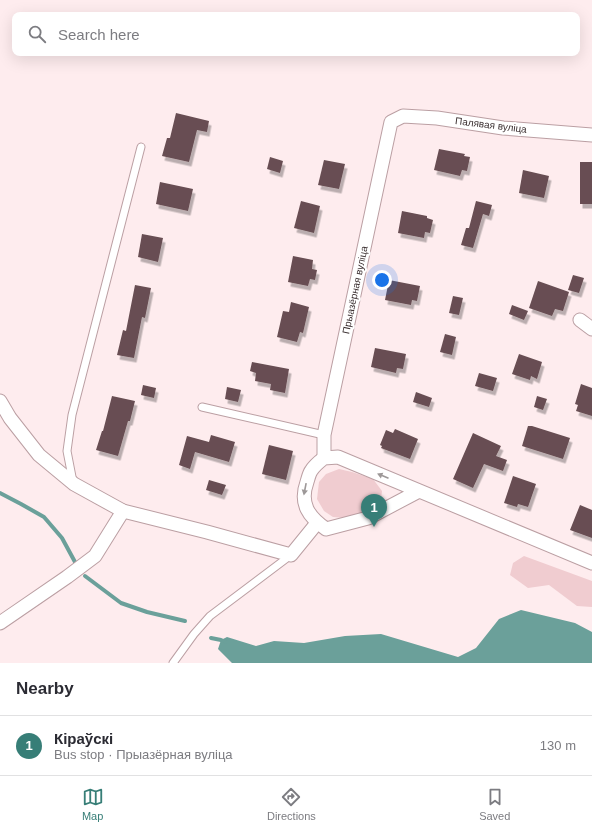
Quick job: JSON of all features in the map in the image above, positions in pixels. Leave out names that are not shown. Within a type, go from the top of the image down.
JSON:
[{"type":"street","name":"Палявая вуліца","points":[[391,122],[403,116],[437,118],[504,128],[592,135]]},
{"type":"street","name":"Прыазёрная вуліца","points":[[324,458],[324,435],[391,122]]},
{"type":"street","points":[[580,320],[592,329]]},
{"type":"street","points":[[0,401],[10,418],[38,455],[74,484],[123,512],[207,532],[291,555],[317,523]]},
{"type":"street","points":[[419,491],[368,518],[326,529],[317,523],[308,513],[304,502],[304,488],[311,470],[324,458],[338,457],[419,491],[592,564]]},
{"type":"street","points":[[0,623],[62,581],[95,556],[123,512]]},
{"type":"lane","points":[[74,484],[67,451],[72,415],[141,147]]},
{"type":"lane","points":[[202,407],[324,435]]},
{"type":"lane","points":[[174,663],[194,634],[210,616],[291,555]]},
{"type":"shaded area","points":[[339,469],[373,479],[382,491],[381,499],[371,509],[345,518],[333,517],[324,511],[317,499],[319,482],[326,474]]},
{"type":"shaded area","points":[[524,556],[592,581],[592,607],[577,606],[549,585],[528,588],[510,575],[513,563]]},
{"type":"water","points":[[521,610],[575,623],[592,632],[592,663],[232,663],[218,649],[221,640],[227,637],[256,646],[274,641],[304,643],[345,636],[381,634],[458,657],[476,648],[499,619]]},
{"type":"building","points":[[176,113],[209,121],[207,132],[197,130],[189,162],[162,156],[167,138],[170,138]]},
{"type":"building","points":[[439,149],[465,154],[464,156],[470,157],[467,171],[462,170],[460,176],[434,170]]},
{"type":"building","points":[[270,157],[283,161],[280,173],[267,169]]},
{"type":"building","points":[[324,160],[345,164],[339,189],[318,185]]},
{"type":"building","points":[[580,162],[592,162],[592,204],[580,204]]},
{"type":"building","points":[[523,170],[549,176],[544,198],[519,193]]},
{"type":"building","points":[[160,182],[193,189],[188,211],[156,204]]},
{"type":"building","points":[[301,201],[320,206],[314,233],[294,228]]},
{"type":"building","points":[[476,201],[492,205],[489,216],[483,214],[473,248],[461,245],[466,228],[469,228]]},
{"type":"building","points":[[402,211],[427,216],[427,218],[433,220],[430,233],[425,232],[424,238],[398,233]]},
{"type":"building","points":[[142,234],[163,238],[158,262],[138,257]]},
{"type":"building","points":[[293,256],[313,260],[312,269],[317,270],[315,280],[310,279],[308,286],[288,282]]},
{"type":"building","points":[[573,275],[584,278],[579,293],[568,290]]},
{"type":"building","points":[[389,280],[420,286],[417,301],[412,300],[411,305],[385,300]]},
{"type":"building","points":[[538,281],[569,292],[563,311],[555,309],[552,316],[529,308]]},
{"type":"building","points":[[135,285],[151,288],[145,318],[142,317],[134,358],[117,355],[123,330],[126,331]]},
{"type":"building","points":[[453,296],[463,298],[459,315],[449,313]]},
{"type":"building","points":[[291,302],[309,307],[303,333],[300,332],[297,342],[277,337],[283,311],[289,312]]},
{"type":"building","points":[[512,305],[528,311],[524,320],[509,314]]},
{"type":"building","points":[[445,334],[456,337],[452,355],[440,352]]},
{"type":"building","points":[[375,348],[406,354],[403,369],[397,368],[396,373],[371,367]]},
{"type":"building","points":[[519,354],[542,362],[537,379],[531,376],[530,380],[512,374]]},
{"type":"building","points":[[252,362],[289,369],[285,393],[270,390],[271,384],[255,381],[256,373],[250,371]]},
{"type":"building","points":[[479,373],[497,378],[493,391],[475,386]]},
{"type":"building","points":[[581,384],[592,388],[592,416],[576,411],[578,405],[575,404]]},
{"type":"building","points":[[143,385],[156,388],[154,398],[141,395]]},
{"type":"building","points":[[227,387],[241,390],[238,402],[225,399]]},
{"type":"building","points":[[416,392],[432,398],[429,407],[413,402]]},
{"type":"building","points":[[112,396],[135,401],[118,456],[96,450],[103,431]]},
{"type":"building","points":[[537,396],[547,399],[543,410],[534,407]]},
{"type":"building","points":[[528,426],[570,438],[563,459],[522,446]]},
{"type":"building","points":[[395,429],[418,439],[410,459],[381,448],[382,446],[380,445],[386,430],[393,433]]},
{"type":"building","points":[[473,433],[501,446],[496,456],[507,460],[503,471],[484,464],[473,488],[453,479]]},
{"type":"building","points":[[211,435],[235,442],[229,462],[195,452],[190,469],[179,465],[187,436],[209,442]]},
{"type":"building","points":[[269,445],[293,451],[286,480],[262,474]]},
{"type":"building","points":[[513,476],[536,484],[528,507],[518,504],[517,507],[504,503]]},
{"type":"building","points":[[209,480],[226,485],[222,495],[206,490]]},
{"type":"building","points":[[580,505],[592,510],[592,538],[570,530]]},
{"type":"waterway","points":[[0,493],[44,517],[62,538],[75,562]]},
{"type":"waterway","points":[[85,576],[121,603],[147,612],[185,621]]},
{"type":"waterway","points":[[211,638],[226,642]]},
{"type":"place","name":"Кіраўскі","points":[[374,527]]}]
